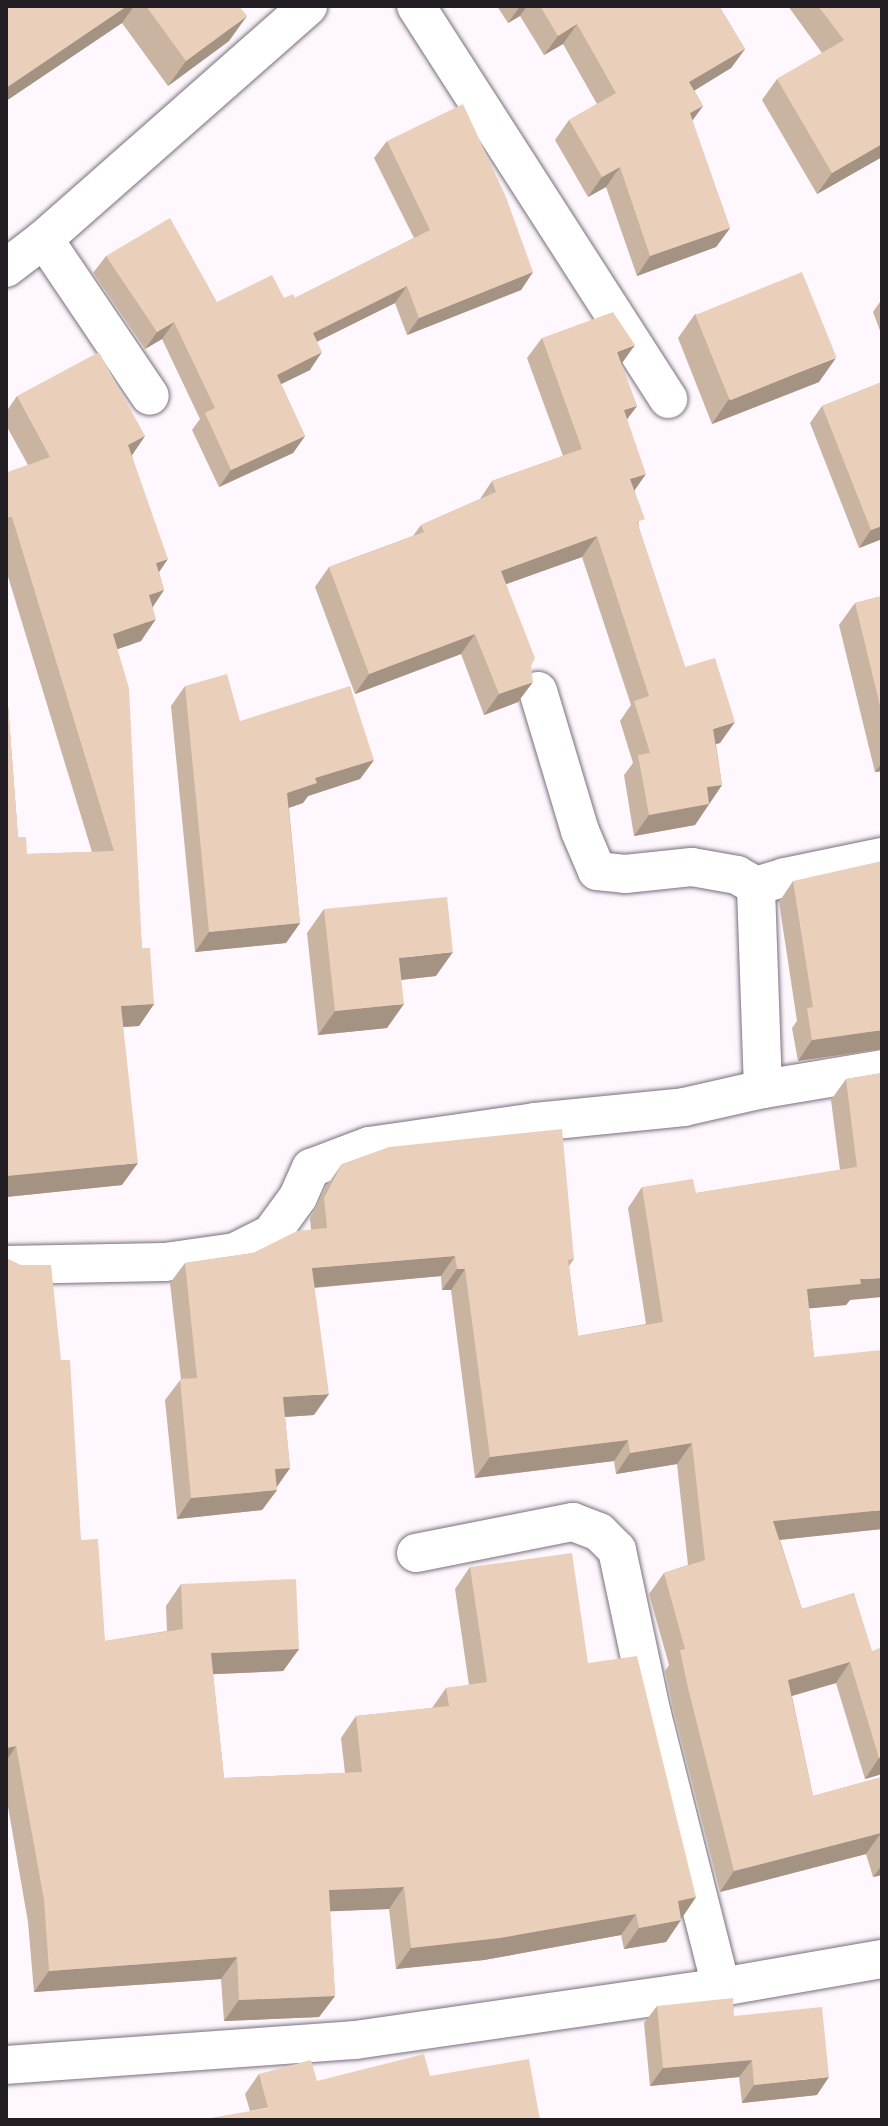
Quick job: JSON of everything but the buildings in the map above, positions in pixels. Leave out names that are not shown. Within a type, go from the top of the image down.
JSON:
[{"type":"street","points":[[6,268],[44,239],[308,6]]},
{"type":"street","points":[[416,6],[668,399]]},
{"type":"street","points":[[44,239],[150,396]]},
{"type":"street","points":[[538,691],[580,831],[597,871],[625,874],[692,867],[737,875],[756,886],[882,857]]},
{"type":"street","points":[[756,886],[763,1089]]},
{"type":"street","points":[[6,1265],[165,1262],[235,1252],[271,1234],[298,1197],[311,1168],[369,1146],[535,1122],[684,1107],[763,1089],[882,1069]]},
{"type":"street","points":[[416,1553],[573,1522],[599,1532],[617,1550],[652,1714],[721,1987]]},
{"type":"street","points":[[6,2065],[355,2040],[721,1987],[882,1959]]}]
